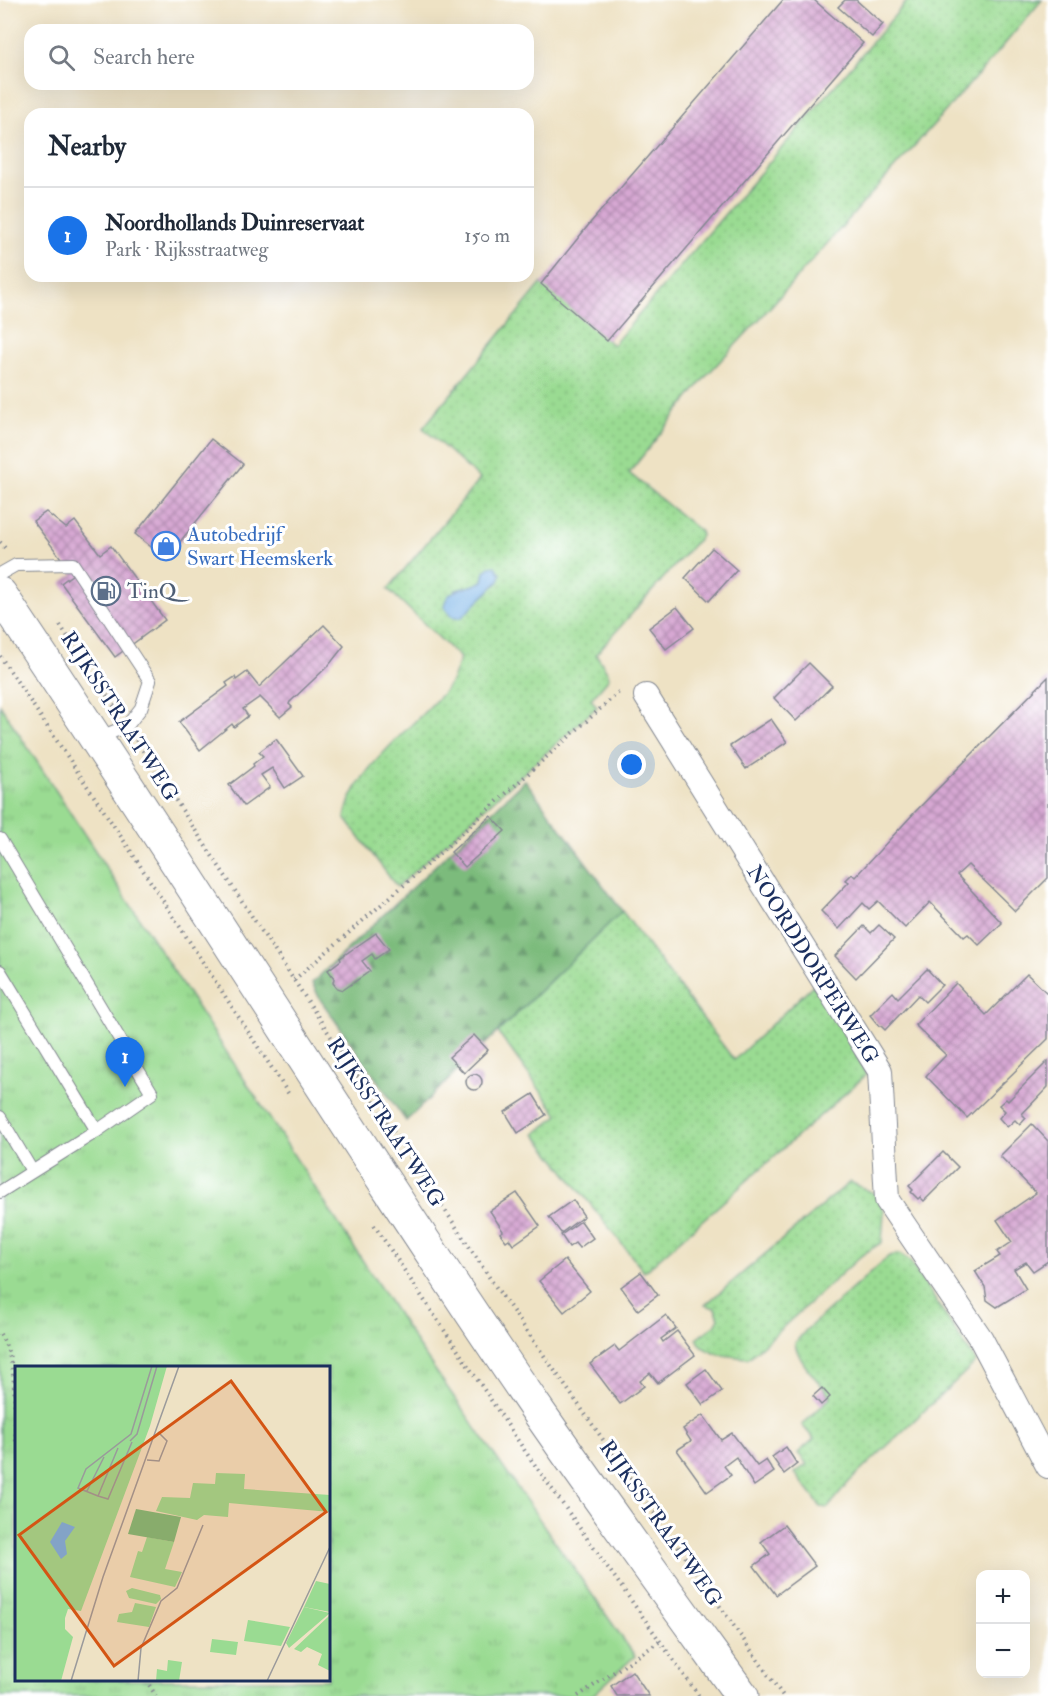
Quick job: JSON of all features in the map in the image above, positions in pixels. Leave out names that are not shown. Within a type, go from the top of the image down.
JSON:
[{"type":"main road","name":"RIJKSSTRAATWEG","points":[[0,594],[541,1414],[742,1696]]},
{"type":"street","name":"NOORDDORPERWEG","points":[[646,696],[880,1071],[887,1200],[981,1339],[1048,1467]]},
{"type":"lane","points":[[0,574],[16,565],[73,564],[150,681],[141,708],[127,726],[97,739]]},
{"type":"lane","points":[[0,839],[152,1093],[97,1131],[0,1192]]},
{"type":"lane","points":[[0,972],[97,1131]]},
{"type":"lane","points":[[0,1117],[32,1171]]},
{"type":"path","points":[[0,542],[16,565]]},
{"type":"path","name":"RIJKSSTRAATWEG","points":[[54,617],[490,1280],[783,1696]]},
{"type":"path","points":[[242,1024],[404,885],[629,683],[646,696]]},
{"type":"path","points":[[0,1334],[14,1369],[15,1434]]},
{"type":"path","points":[[578,1696],[659,1642]]},
{"type":"path","points":[[147,1681],[156,1696]]},
{"type":"green space","points":[[908,0],[1042,0],[993,58],[707,375],[629,473],[700,531],[701,536],[596,654],[609,678],[591,699],[597,707],[397,887],[345,818],[350,800],[372,765],[447,688],[460,658],[388,589],[480,479],[423,428],[542,283],[613,345]],"holes":[[[485,572],[499,581],[461,618],[451,616],[455,590],[483,581]]]},
{"type":"green space","points":[[0,705],[419,1347],[635,1656],[592,1696],[0,1696]]},
{"type":"green space","points":[[525,780],[622,911],[406,1121],[320,999],[312,983]]},
{"type":"green space","points":[[622,911],[734,1060],[813,985],[845,1031],[866,1075],[644,1272],[535,1134],[558,1115],[498,1032]]},
{"type":"green space","points":[[850,1182],[876,1194],[884,1211],[882,1242],[862,1255],[749,1358],[727,1356],[705,1349],[697,1338],[715,1325],[719,1318],[715,1308],[705,1305]]},
{"type":"green space","points":[[899,1254],[909,1260],[976,1362],[849,1482],[828,1508],[821,1507],[795,1473],[807,1464],[798,1453],[814,1439],[802,1425],[831,1397],[800,1358],[795,1343],[806,1330],[889,1256]]},
{"type":"water","points":[[496,566],[501,574],[499,581],[461,618],[451,616],[444,607],[449,595],[483,581],[485,572],[490,567]]},
{"type":"building","points":[[783,0],[814,0],[863,43],[607,341],[541,284],[591,222]]},
{"type":"building","points":[[845,0],[856,0],[883,24],[872,37],[838,7]]},
{"type":"building","points":[[211,439],[243,464],[166,559],[135,534]]},
{"type":"building","points":[[46,512],[66,528],[75,521],[100,554],[111,546],[165,620],[115,657],[61,583],[73,574],[33,521]]},
{"type":"building","points":[[712,548],[737,570],[709,601],[685,578]]},
{"type":"building","points":[[677,607],[694,628],[666,649],[649,628]]},
{"type":"building","points":[[324,625],[344,646],[329,665],[290,702],[292,707],[280,717],[260,697],[243,709],[248,716],[234,727],[232,724],[200,750],[179,722],[228,686],[226,683],[235,677],[236,680],[247,672],[259,687]]},
{"type":"building","points":[[809,663],[832,686],[796,721],[774,698]]},
{"type":"building","points":[[1048,677],[1048,878],[1015,911],[968,865],[957,875],[1002,923],[979,945],[968,934],[964,937],[930,902],[905,928],[878,901],[869,909],[863,903],[839,929],[821,911],[849,882],[846,880],[852,874],[855,877],[915,812]]},
{"type":"building","points":[[771,719],[787,742],[746,769],[730,746]]},
{"type":"building","points":[[276,739],[303,776],[285,788],[272,768],[261,775],[270,787],[244,806],[229,785],[254,766],[253,764],[263,756],[259,752]]},
{"type":"building","points":[[491,816],[505,831],[465,867],[451,852]]},
{"type":"building","points":[[879,925],[894,939],[856,978],[835,956],[864,926],[871,933]]},
{"type":"building","points":[[376,933],[389,949],[375,959],[372,954],[362,961],[370,971],[343,990],[337,988],[328,970],[341,960],[340,958]]},
{"type":"building","points":[[927,969],[942,985],[925,1002],[918,995],[885,1030],[879,1026],[870,1015],[893,992],[898,998]]},
{"type":"building","points":[[1027,974],[1048,994],[1048,1039],[967,1118],[926,1076],[946,1055],[915,1025],[956,983],[986,1015]]},
{"type":"building","points":[[474,1035],[488,1050],[464,1073],[449,1057]]},
{"type":"building","points":[[1048,1061],[1048,1087],[1022,1114],[1026,1118],[1020,1125],[1015,1120],[1007,1127],[999,1118],[1005,1111],[999,1105],[1006,1099],[1008,1101]]},
{"type":"building","points":[[474,1074],[480,1076],[482,1082],[480,1088],[474,1090],[468,1088],[466,1082],[468,1076]]},
{"type":"building","points":[[533,1094],[546,1115],[518,1133],[505,1112]]},
{"type":"building","points":[[1032,1124],[1048,1141],[1048,1261],[1033,1271],[1026,1262],[1014,1269],[1026,1289],[997,1307],[987,1300],[985,1287],[975,1271],[1000,1256],[997,1252],[1012,1242],[997,1220],[1036,1193],[1000,1156]]},
{"type":"building","points":[[943,1152],[958,1167],[924,1201],[920,1197],[918,1199],[909,1186]]},
{"type":"building","points":[[517,1193],[540,1226],[513,1245],[509,1239],[506,1241],[500,1233],[503,1231],[490,1211]]},
{"type":"building","points":[[573,1200],[584,1216],[561,1233],[549,1217]]},
{"type":"building","points":[[581,1221],[593,1238],[579,1248],[575,1243],[569,1247],[561,1235]]},
{"type":"building","points":[[565,1260],[590,1291],[564,1312],[539,1281]]},
{"type":"building","points":[[641,1272],[658,1295],[638,1310],[621,1287]]},
{"type":"building","points":[[666,1315],[676,1328],[661,1339],[663,1342],[677,1331],[695,1355],[658,1383],[650,1373],[640,1381],[644,1386],[620,1404],[590,1364],[615,1346],[619,1351]]},
{"type":"building","points":[[706,1369],[722,1391],[703,1405],[687,1383]]},
{"type":"building","points":[[822,1388],[830,1397],[821,1405],[813,1396]]},
{"type":"building","points":[[703,1415],[721,1440],[732,1433],[757,1466],[766,1460],[774,1472],[754,1486],[736,1457],[724,1466],[731,1475],[707,1492],[677,1450],[691,1441],[683,1429]]},
{"type":"building","points":[[786,1447],[797,1464],[784,1474],[772,1457]]},
{"type":"building","points":[[784,1525],[815,1566],[776,1595],[754,1566],[770,1554],[761,1542]]},
{"type":"building","points":[[632,1671],[649,1696],[617,1696],[611,1686]]},
{"type":"place","name":"Autobedrijf Swart Heemskerk","points":[[166,546]]},
{"type":"place","name":"TinQ","points":[[106,591]]},
{"type":"place","name":"Noordhollands Duinreservaat","points":[[125,1087]]}]
